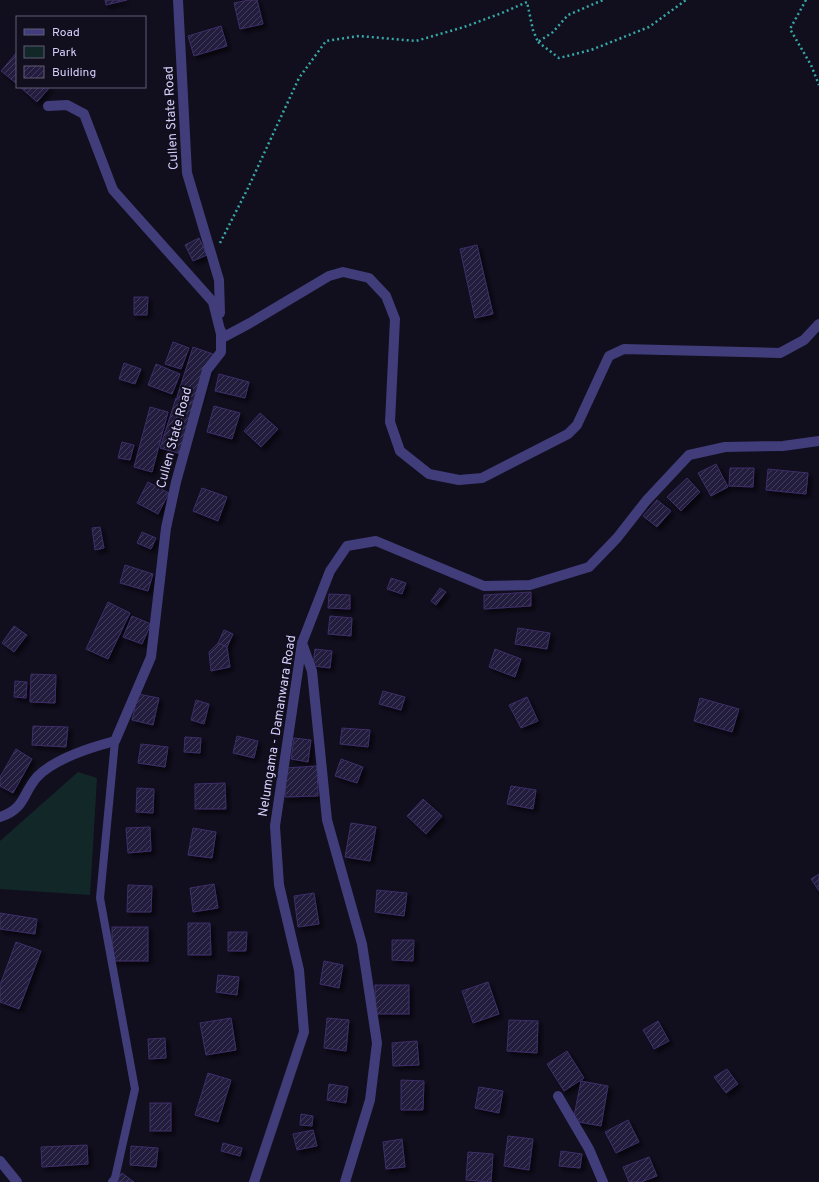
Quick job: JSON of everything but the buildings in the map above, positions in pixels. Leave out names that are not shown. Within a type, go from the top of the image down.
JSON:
[{"type":"street","name":"Cullen State Road","points":[[115,742],[150,657],[168,520],[207,370],[221,352],[222,338],[219,280],[187,172],[178,0]]},
{"type":"street","points":[[48,106],[67,105],[84,114],[113,190],[213,302],[222,338],[329,276],[344,272],[369,278],[386,296],[396,320],[390,422],[400,451],[429,474],[460,480],[482,478],[568,434],[577,424],[609,356],[624,349],[780,353],[804,340],[819,324]]},
{"type":"street","name":"Nelumgama - Damanwara Road","points":[[254,1182],[304,1032],[299,970],[279,885],[275,826],[302,643],[330,571],[347,546],[376,541],[484,586],[530,585],[589,567],[617,538],[646,501],[689,455],[725,447],[783,446],[819,441]]},
{"type":"street","points":[[302,643],[312,671],[327,820],[362,944],[377,1043],[370,1100],[345,1182]]},
{"type":"street","points":[[0,817],[18,808],[37,777],[56,764],[85,749],[115,742]]},
{"type":"street","points":[[558,1096],[589,1149],[603,1182]]},
{"type":"street","points":[[0,1161],[17,1182]]},
{"type":"lane","points":[[112,1182],[115,1178],[135,1090],[100,898],[115,742]]},
{"type":"path","points":[[538,42],[553,32],[568,15],[603,0]]},
{"type":"path","points":[[212,257],[248,188],[299,78],[326,40],[359,36],[416,41],[464,27],[528,2],[533,30],[538,42],[559,58],[591,50],[649,27],[686,0]]},
{"type":"path","points":[[806,0],[790,29],[811,65],[819,85]]},
{"type":"green space","points":[[78,772],[97,778],[90,895],[0,889],[0,841]]}]
